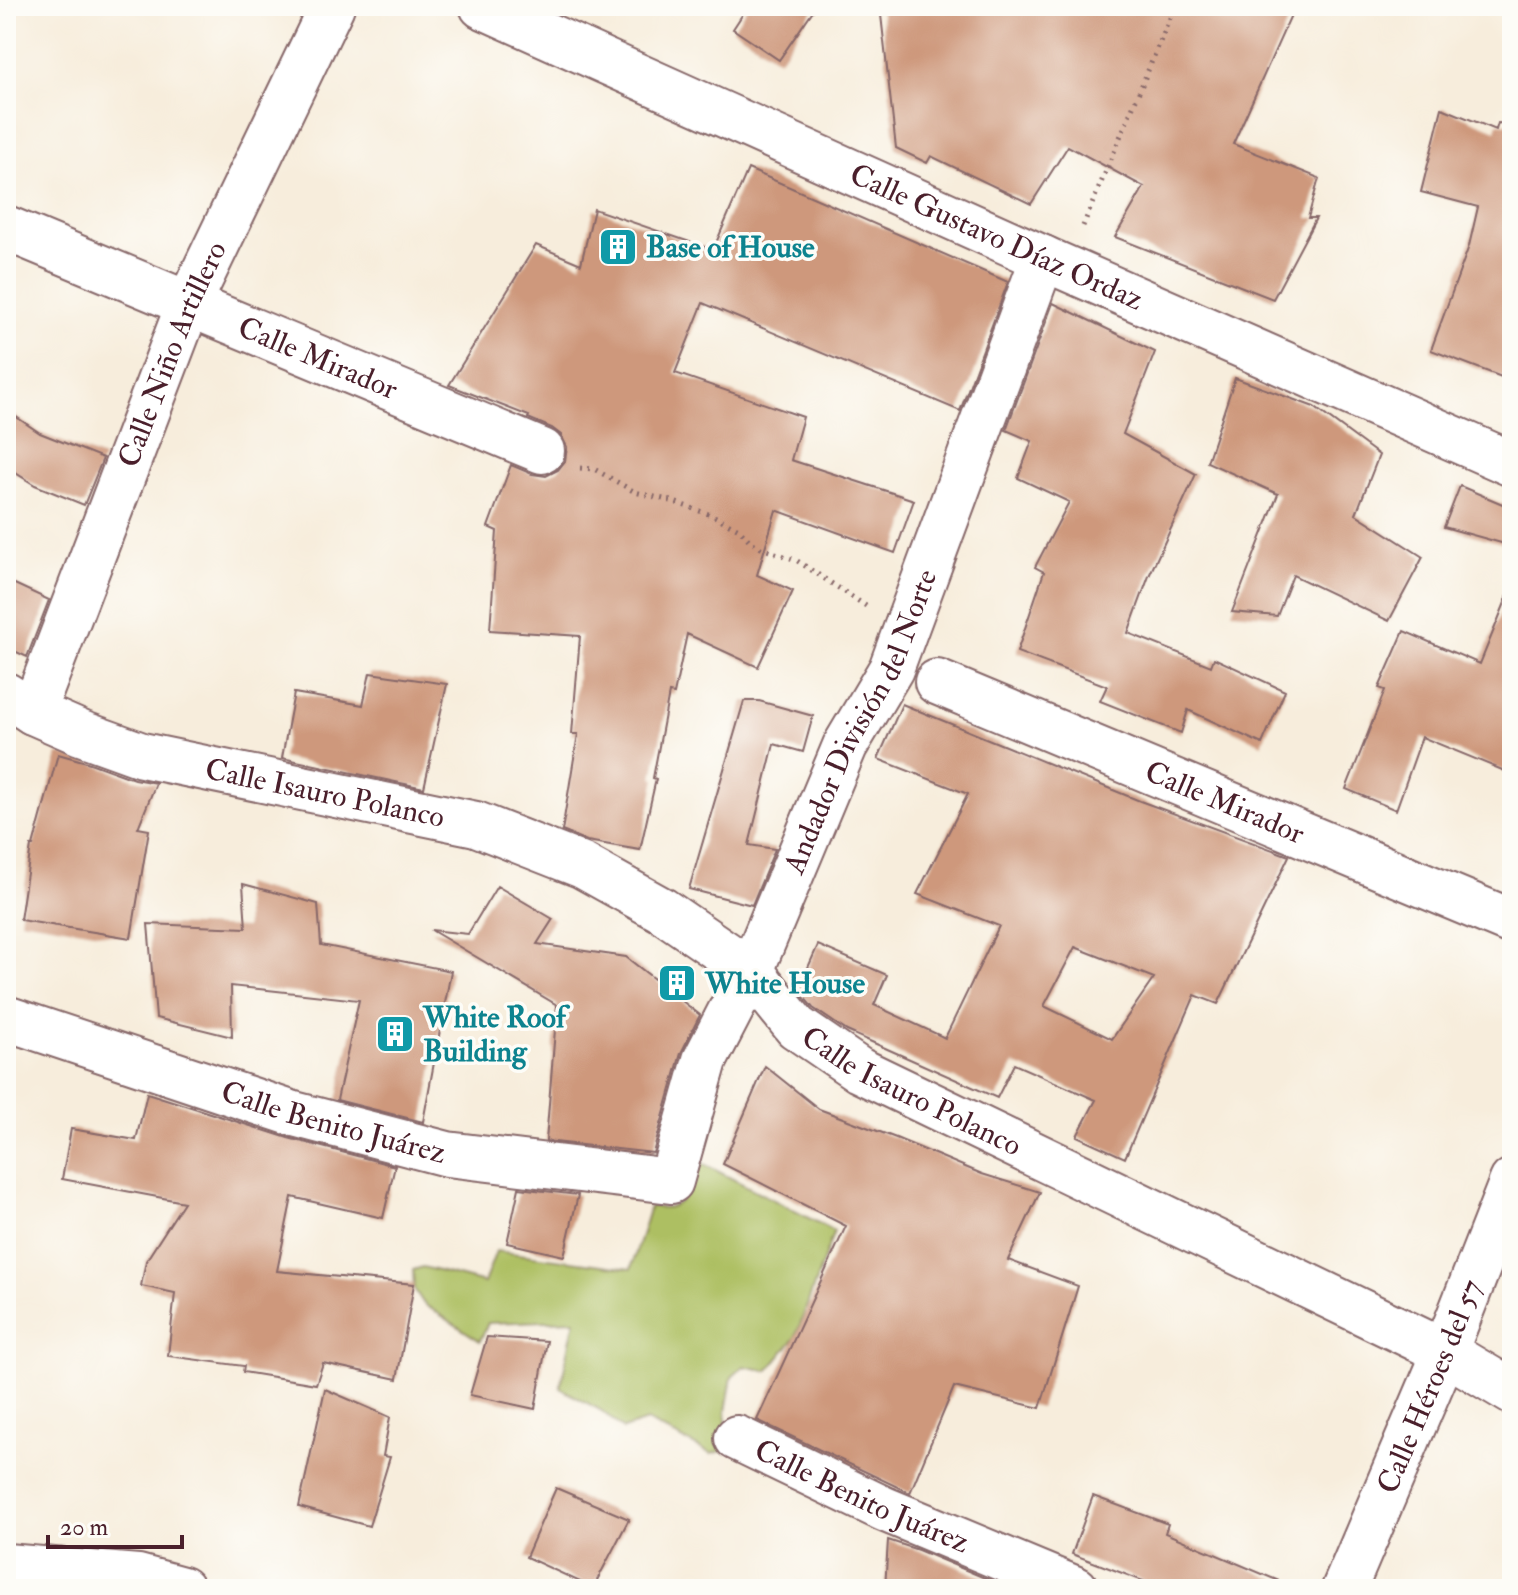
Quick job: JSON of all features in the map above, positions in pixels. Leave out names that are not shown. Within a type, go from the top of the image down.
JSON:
[{"type":"street","name":"Calle Niño Artillero","points":[[20,703],[189,303],[332,6]]},
{"type":"street","name":"Calle Gustavo Díaz Ordaz","points":[[482,6],[1512,464]]},
{"type":"street","name":"Calle Mirador","points":[[6,228],[542,451]]},
{"type":"street","name":"Andador División del Norte","points":[[671,1181],[705,1060],[751,971],[845,746],[891,669],[1055,263]]},
{"type":"street","name":"Calle Mirador","points":[[937,682],[1512,922]]},
{"type":"street","name":"Calle Isauro Polanco","points":[[20,703],[81,733],[142,755],[476,824],[583,866],[662,910],[751,971],[796,1027],[859,1070],[1445,1352],[1512,1392]]},
{"type":"street","name":"Calle Benito Juárez","points":[[6,1018],[294,1114],[447,1154],[671,1181]]},
{"type":"street","name":"Calle Héroes del 57","points":[[1344,1589],[1445,1352],[1512,1181]]},
{"type":"street","name":"Calle Benito Juárez","points":[[737,1438],[884,1509],[1076,1589]]},
{"type":"street","points":[[6,1566],[138,1577],[182,1589]]},
{"type":"path","points":[[1055,263],[1175,6]]},
{"type":"path","points":[[542,451],[574,468],[594,469],[635,492],[714,516],[739,529],[761,548],[796,560],[881,615],[906,626]]},
{"type":"green space","points":[[692,1158],[834,1231],[795,1338],[768,1371],[744,1366],[732,1377],[726,1411],[726,1450],[711,1454],[647,1421],[623,1429],[602,1411],[560,1388],[575,1320],[488,1323],[480,1341],[424,1304],[414,1289],[413,1270],[423,1267],[484,1283],[496,1251],[631,1269],[650,1206],[663,1208],[679,1202],[688,1187]]},
{"type":"building","points":[[748,6],[816,6],[779,60],[733,29]]},
{"type":"building","points":[[880,6],[1295,6],[1233,144],[1319,178],[1308,218],[1316,218],[1273,299],[1115,237],[1144,187],[1068,146],[1031,204],[931,156],[927,163],[896,148]]},
{"type":"building","points":[[1442,108],[1496,130],[1498,123],[1512,124],[1512,381],[1431,350],[1469,246],[1478,207],[1421,192]]},
{"type":"building","points":[[748,169],[1008,282],[960,411],[703,303],[675,373],[803,417],[791,460],[914,500],[895,553],[776,510],[757,575],[793,591],[758,667],[687,634],[674,694],[669,693],[653,778],[656,779],[640,850],[587,841],[562,831],[578,734],[572,734],[580,636],[490,630],[497,531],[488,527],[511,465],[546,476],[558,470],[565,461],[567,447],[561,435],[552,428],[449,385],[536,245],[581,264],[594,209],[713,250]]},
{"type":"building","points":[[1053,303],[1155,352],[1123,434],[1196,474],[1149,576],[1128,633],[1211,666],[1214,658],[1285,691],[1262,744],[1188,710],[1181,733],[1100,701],[1107,686],[1017,652],[1044,572],[1035,567],[1069,502],[1018,478],[1032,441],[1006,430]]},
{"type":"building","points":[[1235,378],[1314,407],[1379,455],[1356,514],[1423,557],[1389,621],[1293,575],[1277,616],[1232,612],[1278,494],[1207,462]]},
{"type":"building","points":[[6,410],[40,433],[103,458],[84,505],[35,485],[6,467]]},
{"type":"building","points":[[1460,486],[1512,508],[1512,546],[1444,527]]},
{"type":"building","points":[[6,580],[49,600],[27,657],[6,647]]},
{"type":"building","points":[[1511,588],[1512,774],[1422,737],[1396,810],[1346,789],[1385,690],[1379,688],[1404,631],[1480,664]]},
{"type":"building","points":[[370,673],[447,684],[424,788],[282,758],[294,693],[363,705]]},
{"type":"building","points":[[744,701],[759,701],[813,716],[803,752],[774,744],[749,845],[775,849],[752,905],[689,889]]},
{"type":"building","points":[[902,704],[1140,801],[1289,856],[1218,1004],[1195,995],[1125,1158],[1077,1136],[1096,1100],[1014,1064],[997,1098],[847,1031],[813,1008],[798,990],[818,945],[887,975],[874,1005],[945,1038],[999,926],[917,894],[968,794],[878,759]],"holes":[[[1075,947],[1154,978],[1112,1039],[1044,1006]]]},
{"type":"building","points":[[58,754],[134,779],[156,783],[138,828],[149,830],[131,938],[20,920],[31,846]]},
{"type":"building","points":[[243,884],[318,904],[321,945],[451,971],[423,1122],[337,1100],[359,1000],[231,986],[232,1037],[156,1018],[148,924],[246,928]]},
{"type":"building","points":[[497,886],[553,919],[537,944],[626,957],[700,1015],[681,1053],[653,1153],[546,1141],[557,1005],[431,930],[468,934]]},
{"type":"building","points":[[765,1066],[819,1109],[982,1174],[1040,1192],[1008,1260],[1078,1286],[1040,1408],[954,1387],[910,1493],[757,1420],[846,1226],[723,1164]]},
{"type":"building","points":[[147,1093],[288,1138],[395,1166],[383,1218],[292,1197],[277,1271],[414,1284],[397,1379],[323,1363],[316,1384],[243,1372],[244,1366],[168,1356],[175,1293],[141,1286],[146,1261],[184,1202],[62,1179],[71,1129],[136,1140]]},
{"type":"building","points":[[519,1188],[578,1195],[564,1256],[507,1243]]},
{"type":"building","points":[[487,1337],[547,1341],[535,1409],[470,1395]]},
{"type":"building","points":[[325,1389],[390,1417],[383,1456],[390,1457],[369,1526],[299,1507]]},
{"type":"building","points":[[556,1488],[629,1519],[593,1588],[526,1557]]},
{"type":"building","points":[[1093,1496],[1168,1524],[1165,1533],[1298,1589],[1164,1589],[1072,1554]]},
{"type":"building","points":[[888,1540],[918,1550],[1011,1589],[885,1589]]},
{"type":"place","name":"Base of House","points":[[618,247]]},
{"type":"place","name":"White House","points":[[677,983]]},
{"type":"place","name":"White Roof Building","points":[[395,1034]]}]
